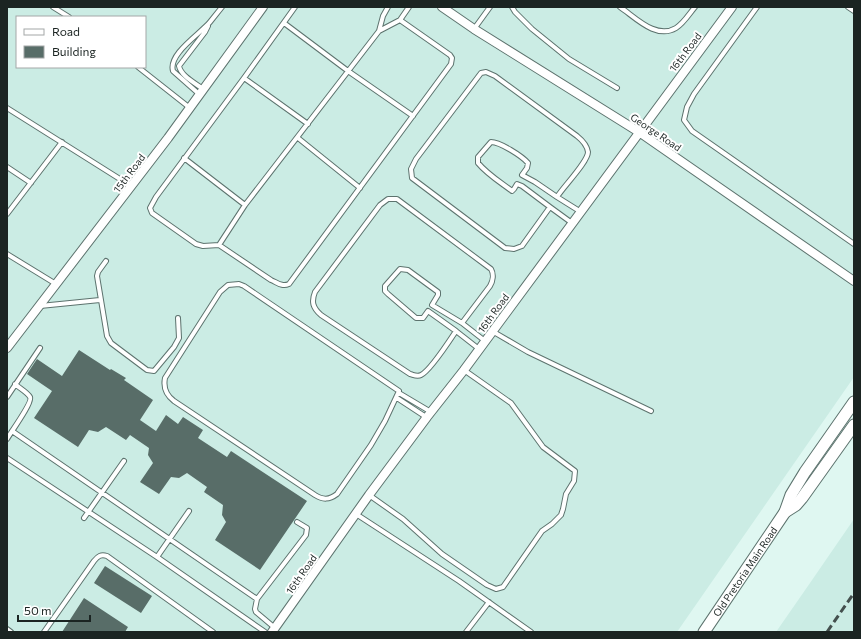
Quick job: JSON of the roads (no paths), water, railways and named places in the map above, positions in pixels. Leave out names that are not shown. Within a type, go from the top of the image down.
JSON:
[{"type":"main road","name":"Old Pretoria Main Road","points":[[704,632],[785,512],[791,495],[805,472],[854,402]]},
{"type":"main road","name":"Old Pretoria Main Road","points":[[785,512],[796,505],[802,498],[854,425]]},
{"type":"street","name":"15th Road","points":[[7,348],[190,108],[263,7]]},
{"type":"street","name":"George Road","points":[[442,7],[474,29],[639,132],[854,281]]},
{"type":"street","name":"16th Road","points":[[273,630],[369,495],[464,370],[492,330],[732,7]]},
{"type":"lane","points":[[53,7],[67,16]]},
{"type":"lane","points":[[201,92],[178,76],[172,65],[174,59],[182,49],[210,22],[222,7]]},
{"type":"lane","points":[[296,7],[150,205],[150,211],[196,244],[202,246],[219,245],[271,280],[285,286],[292,280],[451,64],[452,58],[445,50],[400,20]]},
{"type":"lane","points":[[219,245],[245,205],[379,31],[387,7]]},
{"type":"lane","points":[[379,31],[400,20],[409,7]]},
{"type":"lane","points":[[474,29],[490,7]]},
{"type":"lane","points":[[512,7],[532,29],[569,59],[617,88]]},
{"type":"lane","points":[[620,7],[648,26],[656,30],[663,31],[676,28],[695,7]]},
{"type":"lane","points":[[757,7],[694,94],[687,107],[684,120],[692,131],[854,244]]},
{"type":"lane","points":[[848,7],[854,11]]},
{"type":"lane","points":[[201,92],[184,74],[179,66],[205,32],[210,22]]},
{"type":"lane","points":[[284,23],[348,71],[413,116]]},
{"type":"lane","points":[[139,68],[190,108]]},
{"type":"lane","points":[[550,207],[522,246],[514,249],[508,249],[503,247],[412,178],[411,169],[416,159],[481,73],[486,72],[495,76],[586,144],[588,152],[587,156],[557,197]]},
{"type":"lane","points":[[244,78],[308,124]]},
{"type":"lane","points":[[7,108],[131,186]]},
{"type":"lane","points":[[298,138],[360,188]]},
{"type":"lane","points":[[7,214],[62,142]]},
{"type":"lane","points":[[491,142],[494,142],[522,157],[528,163],[527,168],[517,184],[512,191],[478,163],[478,157],[491,142]]},
{"type":"lane","points":[[184,158],[245,205]]},
{"type":"lane","points":[[7,167],[31,183]]},
{"type":"lane","points":[[522,175],[581,212]]},
{"type":"lane","points":[[517,184],[527,189],[572,223]]},
{"type":"lane","points":[[456,331],[428,370],[416,376],[410,374],[321,315],[314,308],[313,298],[315,292],[380,205],[392,198],[397,199],[429,222],[486,264],[493,272],[493,279],[490,286],[462,323]]},
{"type":"lane","points":[[7,254],[56,284]]},
{"type":"lane","points":[[106,261],[98,272],[97,276],[107,336],[111,343],[147,370],[154,371],[174,347],[179,338],[178,318]]},
{"type":"lane","points":[[400,269],[406,269],[438,292],[438,295],[428,311],[423,318],[416,318],[385,291],[385,286],[400,269]]},
{"type":"lane","points":[[399,393],[371,445],[341,488],[334,496],[322,499],[174,401],[168,396],[164,383],[165,378],[220,292],[228,285],[239,284],[398,390],[399,393],[429,415]]},
{"type":"lane","points":[[39,306],[100,300]]},
{"type":"lane","points":[[432,305],[462,323],[485,341]]},
{"type":"lane","points":[[428,311],[479,349]]},
{"type":"lane","points":[[492,330],[528,352],[651,411]]},
{"type":"lane","points":[[7,397],[40,348]]},
{"type":"lane","points":[[369,495],[403,520],[442,554],[487,585],[496,589],[503,587],[542,531],[561,515],[566,494],[574,481],[574,471],[543,447],[511,403],[464,370]]},
{"type":"lane","points":[[7,439],[31,400],[30,397],[15,384]]},
{"type":"lane","points":[[397,398],[429,415]]},
{"type":"lane","points":[[12,431],[257,599]]},
{"type":"lane","points":[[7,458],[157,557],[265,632]]},
{"type":"lane","points":[[84,518],[124,461]]},
{"type":"lane","points":[[157,557],[189,511]]},
{"type":"lane","points":[[356,514],[531,632]]},
{"type":"lane","points":[[273,630],[255,612],[255,606],[257,599],[306,535],[307,528],[297,522]]},
{"type":"lane","points":[[44,632],[94,561],[99,555],[103,555],[107,556],[213,632]]},
{"type":"lane","points":[[466,632],[488,602]]},
{"type":"lane","points":[[7,629],[11,632]]},
{"type":"railway","points":[[827,632],[854,593]]}]
